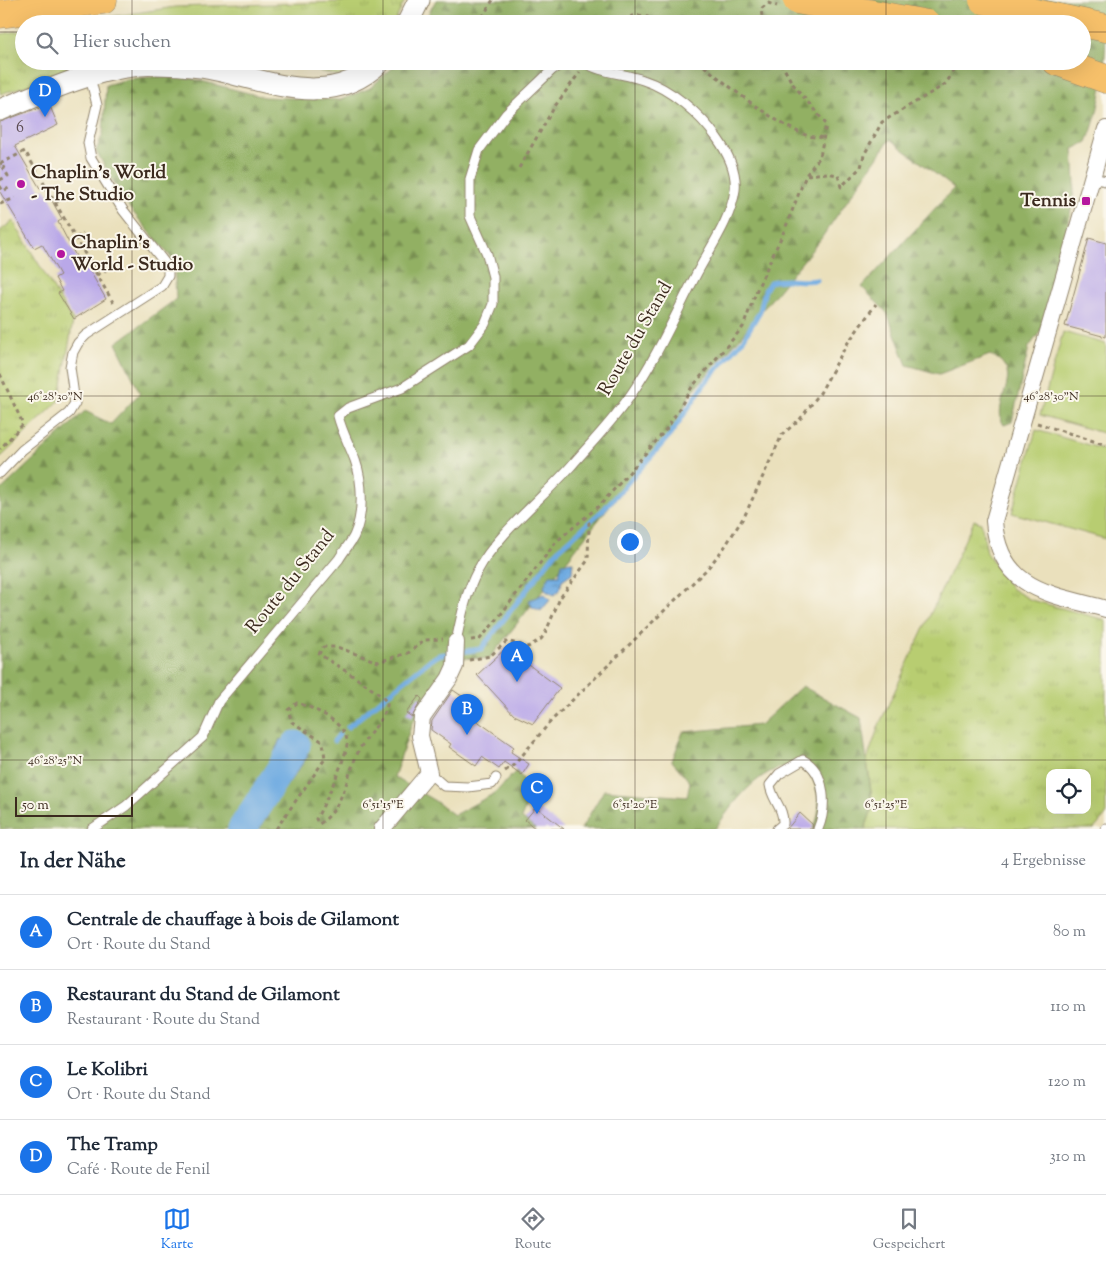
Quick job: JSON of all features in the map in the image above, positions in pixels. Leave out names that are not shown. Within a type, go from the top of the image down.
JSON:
[{"type":"highway","points":[[0,14],[103,0]]},
{"type":"highway","points":[[983,0],[1045,15]]},
{"type":"highway","points":[[789,5],[862,15]]},
{"type":"highway","points":[[1091,25],[1106,28]]},
{"type":"highway","points":[[1091,30],[1106,34]]},
{"type":"highway","points":[[1091,66],[1106,70]]},
{"type":"highway","points":[[1081,70],[1106,79]]},
{"type":"street","points":[[412,15],[419,0]]},
{"type":"street","points":[[0,110],[55,88],[117,70]]},
{"type":"street","points":[[210,70],[280,87],[314,89],[335,87],[355,80],[368,70]]},
{"type":"street","points":[[1106,128],[1099,180],[1023,418],[994,521],[1000,552],[1016,576],[1031,587],[1106,609]]},
{"type":"street","name":"Route du Stand","points":[[429,773],[420,736],[422,717],[449,679],[456,651]]},
{"type":"street","points":[[382,829],[429,773]]},
{"type":"lane","name":"Route du Stand","points":[[92,829],[126,806],[203,737],[219,701],[339,559],[354,536],[361,512],[360,482],[355,460],[343,437],[338,416],[348,408],[402,388],[469,345],[485,324],[492,304],[494,277],[488,254],[470,216],[470,179],[479,150],[506,114],[552,70]]},
{"type":"lane","name":"Route du Stand","points":[[456,651],[465,600],[478,569],[505,534],[569,468],[632,394],[707,254],[725,218],[735,191],[735,173],[724,150],[716,137],[693,112],[661,88],[644,80],[602,70]]},
{"type":"lane","points":[[0,473],[22,450],[69,413],[75,403],[70,367],[73,352],[86,335],[162,286],[168,276],[168,268],[123,210],[91,158],[88,144],[97,106],[90,77]]},
{"type":"lane","points":[[776,829],[783,824],[784,814],[771,793],[770,785],[779,774],[803,760],[813,766],[821,779],[823,797],[818,829]]},
{"type":"lane","points":[[429,773],[444,786],[468,787],[492,784],[496,778]]},
{"type":"path","points":[[484,15],[493,0]]},
{"type":"path","points":[[762,15],[761,9],[768,3],[789,5]]},
{"type":"path","points":[[519,168],[555,106],[579,70]]},
{"type":"path","points":[[709,70],[728,86],[777,120],[806,136],[816,139],[822,137],[827,132],[826,124],[792,83],[785,70]]},
{"type":"path","points":[[806,175],[827,172],[838,175],[841,187],[860,167],[864,155],[882,122],[944,85],[949,80],[952,70]]},
{"type":"path","points":[[456,651],[480,639],[557,541],[587,520],[600,506],[662,434],[692,388],[743,327],[806,175],[820,157],[822,137]]},
{"type":"path","points":[[0,180],[8,176],[0,163],[25,151],[120,313]]},
{"type":"path","points":[[0,186],[2,192],[9,188]]},
{"type":"path","points":[[0,204],[15,198]]},
{"type":"path","points":[[55,203],[62,198]]},
{"type":"path","points":[[76,238],[83,233]]},
{"type":"path","points":[[97,274],[106,270]]},
{"type":"path","points":[[496,778],[515,764],[536,737],[707,569],[724,548],[758,490],[769,460],[782,435],[802,418],[848,344],[876,304]]},
{"type":"path","points":[[0,374],[23,424],[0,449]]},
{"type":"path","points":[[1023,418],[1106,444]]},
{"type":"path","points":[[276,829],[325,759],[323,742],[292,722],[288,710],[297,703],[314,708],[343,729],[348,744],[328,796],[316,820],[319,824],[326,820],[339,802],[361,746],[386,711],[387,702],[380,693],[358,681],[319,654],[323,647],[337,647],[378,662],[408,653],[424,640],[437,637],[456,651],[477,660],[490,656],[507,641],[528,647],[541,639],[560,598],[588,560],[587,520]]},
{"type":"green space","points":[[405,0],[398,15],[123,15],[175,7]]},
{"type":"green space","points":[[436,0],[1106,0],[1104,72],[1098,108],[1087,142],[1073,149],[1075,184],[1065,247],[1040,332],[1029,347],[1012,422],[1004,425],[1001,418],[1000,410],[1008,378],[1007,371],[1001,361],[990,355],[939,374],[907,365],[887,313],[862,287],[954,188],[890,139],[820,240],[737,341],[690,394],[674,430],[604,513],[489,659],[463,658],[412,723],[394,777],[435,801],[454,815],[495,793],[516,771],[533,790],[521,818],[536,829],[259,829],[279,796],[280,739],[269,767],[229,829],[0,829],[0,491],[85,411],[111,424],[140,393],[116,343],[176,299],[174,261],[127,205],[96,151],[103,133],[106,85],[128,79],[177,75],[264,97],[340,100],[370,88],[390,70],[1091,70],[1091,15],[428,15]]},
{"type":"green space","points":[[15,32],[15,70],[76,70],[0,94],[0,34]]},
{"type":"green space","points":[[314,70],[351,70],[339,76]]},
{"type":"green space","points":[[13,221],[73,321],[59,401],[0,458],[0,231]]},
{"type":"green space","points":[[1063,332],[1106,344],[1106,434],[1040,415]]},
{"type":"green space","points":[[1036,430],[1106,450],[1106,539],[1012,513]]},
{"type":"green space","points":[[974,520],[981,523],[987,553],[1012,589],[1031,600],[1106,620],[1106,815],[1094,829],[865,829],[873,806],[867,760],[879,725]]},
{"type":"green space","points":[[802,686],[861,718],[873,806],[865,829],[813,829],[819,808],[815,784],[805,770],[798,766],[793,766],[769,772],[758,779],[739,798],[715,829],[581,829],[604,790],[687,797],[690,782],[672,761],[683,732],[760,725]]},
{"type":"water","points":[[573,562],[572,573],[562,580],[560,590],[554,595],[546,591],[544,586],[550,575],[559,575],[562,563]]},
{"type":"water","points":[[544,594],[550,600],[541,611],[532,607],[529,600]]},
{"type":"water","points":[[280,739],[308,756],[279,796],[259,829],[229,829],[269,767]]},
{"type":"building","points":[[49,104],[58,125],[15,146],[41,190],[45,188],[62,219],[58,222],[79,262],[83,259],[106,299],[74,319],[58,293],[62,291],[55,278],[60,275],[42,244],[34,248],[0,192],[0,122]]},
{"type":"building","points":[[1089,238],[1106,243],[1106,337],[1065,326]]},
{"type":"building","points":[[506,648],[560,688],[533,724],[514,715],[477,675]]},
{"type":"building","points":[[453,690],[466,699],[459,708],[514,747],[511,752],[529,764],[522,775],[504,762],[499,769],[482,757],[476,766],[449,747],[451,744],[431,730],[432,721]]},
{"type":"building","points":[[419,696],[422,699],[412,717],[406,713]]},
{"type":"building","points":[[536,807],[564,829],[536,829],[525,820]]},
{"type":"building","points":[[800,813],[813,825],[812,829],[787,829]]},
{"type":"waterway","points":[[348,727],[430,660],[439,655],[481,649],[556,552],[604,509],[670,435],[705,383],[743,340],[760,311],[765,290],[770,282],[817,280]]},
{"type":"waterway","points":[[334,741],[339,735]]},
{"type":"waterway","points":[[242,829],[296,745]]},
{"type":"place","name":"The Tramp","points":[[45,117]]},
{"type":"place","name":"Chaplin's World - The Studio","points":[[21,184]]},
{"type":"place","name":"Tennis","points":[[1086,201]]},
{"type":"place","name":"Chaplin's World - Studio","points":[[61,254]]},
{"type":"place","name":"Centrale de chauffage à bois de Gilamont","points":[[517,682]]},
{"type":"place","name":"Restaurant du Stand de Gilamont","points":[[467,735]]},
{"type":"place","name":"Le Kolibri","points":[[537,814]]}]
